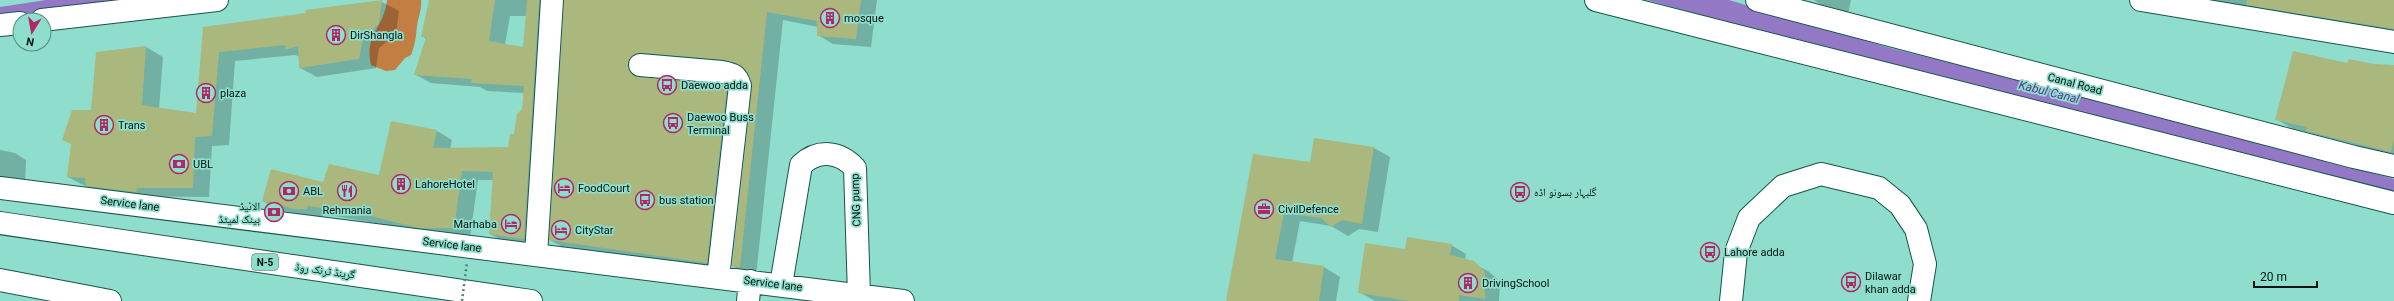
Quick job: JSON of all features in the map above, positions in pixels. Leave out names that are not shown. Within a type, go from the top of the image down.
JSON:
[{"type":"main road","points":[[52,19],[217,0]]},
{"type":"main road","points":[[536,255],[552,0]]},
{"type":"main road","points":[[1596,0],[2394,203]]},
{"type":"main road","name":"Canal Road","points":[[1757,0],[2346,155],[2394,166]]},
{"type":"main road","points":[[2142,0],[2394,42]]},
{"type":"main road","points":[[0,25],[12,23]]},
{"type":"main road","points":[[640,65],[722,72],[734,74],[738,79],[740,86],[718,278]]},
{"type":"main road","name":"CNG pump","points":[[781,285],[801,166],[808,159],[818,155],[830,154],[848,160],[854,168],[859,295]]},
{"type":"main road","points":[[1731,301],[1736,252],[1749,218],[1783,186],[1821,174],[1879,188],[1900,205],[1916,229],[1924,264],[1919,301]]},
{"type":"main road","name":"Service lane","points":[[0,188],[718,278],[749,291],[781,285],[903,301]]},
{"type":"main road","name":"گرینڈ ٹرنک روڈ","points":[[0,222],[531,301]]},
{"type":"main road","points":[[0,280],[110,301]]},
{"type":"path","points":[[462,301],[467,262]]},
{"type":"shaded area","points":[[387,0],[421,0],[421,4],[415,41],[411,55],[405,58],[395,70],[386,71],[371,65],[370,45],[382,18]]},
{"type":"water","points":[[46,0],[217,0],[52,19],[52,12],[12,12],[12,24],[0,29],[0,7]]},
{"type":"water","name":"Kabul Canal","points":[[1647,0],[1729,0],[1890,48],[2157,113],[2394,179],[2394,194],[2208,144],[1833,50]]},
{"type":"building","points":[[382,0],[379,24],[363,38],[359,59],[299,68],[298,46],[285,50],[286,45],[219,52],[212,136],[195,137],[193,188],[137,188],[136,192],[86,186],[85,178],[67,177],[71,144],[62,140],[72,110],[91,110],[96,52],[146,46],[142,105],[196,113],[203,27],[306,13],[305,10]]},
{"type":"building","points":[[429,0],[495,0],[489,41],[523,47],[527,0],[539,0],[524,239],[489,234],[493,172],[462,171],[454,228],[418,228],[371,216],[308,206],[307,209],[295,209],[262,201],[271,169],[323,182],[329,164],[379,175],[391,121],[437,130],[433,148],[508,147],[510,134],[514,134],[517,114],[522,109],[524,86],[471,83],[472,79],[414,75],[426,37],[421,37]]},
{"type":"building","name":"Daewoo Buss Terminal","points":[[564,0],[861,0],[856,39],[817,36],[817,21],[767,12],[740,267],[732,266],[752,87],[750,77],[744,68],[736,63],[724,60],[641,53],[630,58],[628,64],[629,71],[639,77],[720,84],[727,87],[707,263],[549,240]]},
{"type":"building","points":[[2247,0],[2394,0],[2394,29],[2246,5]]},
{"type":"building","points":[[2293,51],[2347,63],[2349,59],[2374,64],[2394,65],[2394,140],[2391,152],[2306,131],[2307,127],[2275,120]]},
{"type":"building","points":[[1314,138],[1374,147],[1362,224],[1342,220],[1331,227],[1321,218],[1284,213],[1275,259],[1324,266],[1319,301],[1226,301],[1253,154],[1310,162]]},
{"type":"building","points":[[1407,237],[1452,244],[1450,255],[1474,261],[1485,272],[1485,299],[1459,295],[1459,301],[1409,301],[1358,293],[1365,243],[1405,249]]},
{"type":"place","name":"mosque","points":[[830,18]]},
{"type":"place","name":"DirShangla","points":[[336,35]]},
{"type":"place","name":"Daewoo adda","points":[[667,85]]},
{"type":"place","name":"plaza","points":[[206,93]]},
{"type":"place","name":"Daewoo Buss Terminal","points":[[673,123]]},
{"type":"place","name":"Trans","points":[[104,125]]},
{"type":"place","name":"UBL","points":[[179,164]]},
{"type":"place","name":"LahoreHotel","points":[[401,184]]},
{"type":"place","name":"FoodCourt","points":[[564,188]]},
{"type":"place","name":"ABL","points":[[289,191]]},
{"type":"place","name":"Rehmania","points":[[347,191]]},
{"type":"place","name":"گلبہار بسونو اڈہ","points":[[1520,192]]},
{"type":"place","name":"bus station","points":[[645,200]]},
{"type":"place","name":"CivilDefence","points":[[1264,209]]},
{"type":"place","name":"الائیڈ بینک لمیٹڈ","points":[[274,212]]},
{"type":"place","name":"Marhaba","points":[[511,224]]},
{"type":"place","name":"CityStar","points":[[561,230]]},
{"type":"place","name":"Lahore adda","points":[[1710,252]]},
{"type":"place","name":"Dilawar khan adda","points":[[1851,282]]},
{"type":"place","name":"DrivingSchool","points":[[1468,283]]}]
